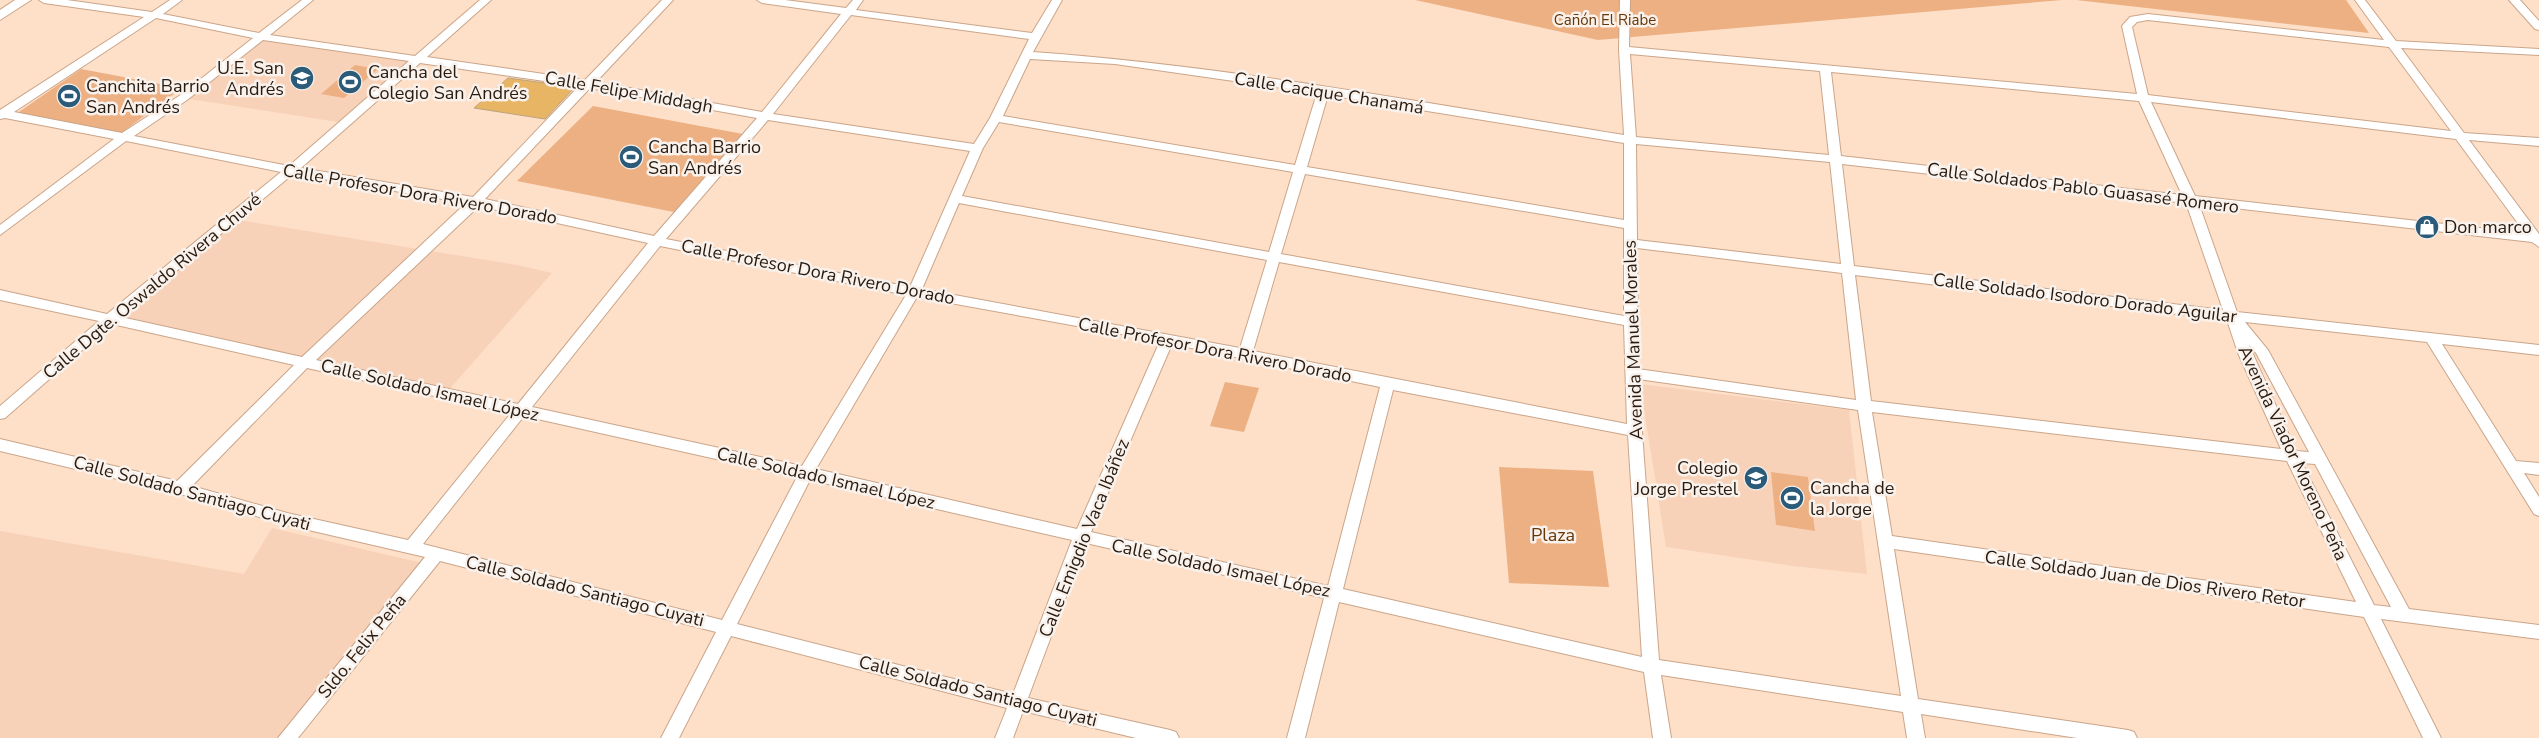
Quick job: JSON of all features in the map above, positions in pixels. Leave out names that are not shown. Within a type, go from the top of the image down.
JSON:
[{"type":"main road","points":[[0,7],[11,0]]},
{"type":"main road","points":[[0,16],[24,0]]},
{"type":"street","name":"Calle Felipe Middagh","points":[[44,0],[156,15],[263,36],[588,84],[765,116],[977,148]]},
{"type":"street","points":[[1,114],[177,0]]},
{"type":"street","points":[[0,231],[123,138],[183,98],[308,0]]},
{"type":"street","name":"Calle Dgte. Oswaldo Rivera Chuvé","points":[[0,414],[110,318],[291,170],[486,0]]},
{"type":"street","points":[[180,488],[305,362],[476,201],[668,0]]},
{"type":"street","points":[[762,0],[1035,38]]},
{"type":"street","points":[[411,547],[657,241],[765,116],[858,0]]},
{"type":"street","points":[[670,738],[725,626],[806,473],[914,292],[977,148],[996,118],[1026,55],[1057,0]]},
{"type":"street","name":"Avenida Manuel Morales","points":[[1625,0],[1624,50],[1630,140],[1631,373],[1651,666],[1662,738]]},
{"type":"street","points":[[2360,0],[2538,240]]},
{"type":"street","points":[[2514,0],[2539,27]]},
{"type":"street","points":[[2231,316],[2192,200],[2144,98],[2127,26],[2134,19],[2148,17],[2393,44],[2539,52]]},
{"type":"street","points":[[1624,50],[2144,98],[2460,136],[2539,142]]},
{"type":"street","name":"Calle Cacique Chanamá","points":[[1026,55],[1115,61],[1235,77],[1630,140]]},
{"type":"street","points":[[1825,68],[1864,406],[1916,738]]},
{"type":"street","points":[[1245,354],[1323,92]]},
{"type":"street","name":"Calle Profesor Dora Rivero Dorado","points":[[1,114],[291,170],[476,201],[657,241],[914,292],[1168,338],[1388,384],[1635,431]]},
{"type":"street","points":[[996,118],[1630,225]]},
{"type":"street","name":"Calle Soldados Pablo Guasasé Romero","points":[[1630,140],[1835,159],[2538,240]]},
{"type":"street","points":[[956,199],[1274,255],[1631,322]]},
{"type":"street","name":"Calle Soldado Isodoro Dorado Aguilar","points":[[1630,243],[2231,316],[2539,350]]},
{"type":"street","name":"Calle Soldado Ismael López","points":[[0,295],[806,473],[1651,666],[1911,704],[2088,736],[2128,738]]},
{"type":"street","name":"Avenida Viador Moreno Peña","points":[[2231,316],[2245,353],[2292,457],[2432,738]]},
{"type":"street","name":"Avenida Viador Moreno Peña","points":[[2231,316],[2261,350],[2404,615]]},
{"type":"street","name":"Calle Emigdio Vaca Ibáñez","points":[[1004,738],[1081,537],[1168,338]]},
{"type":"street","points":[[2431,338],[2539,510]]},
{"type":"street","points":[[1631,373],[1864,406],[2320,459]]},
{"type":"street","points":[[1296,738],[1332,592],[1388,384]]},
{"type":"street","name":"Calle Soldado Santiago Cuyati","points":[[0,445],[180,488],[287,519],[411,547],[725,626],[1019,703],[1170,738]]},
{"type":"street","points":[[2512,466],[2539,469]]},
{"type":"street","name":"Calle Soldado Juan de Dios Rivero Retor","points":[[1885,541],[2369,611],[2539,632]]},
{"type":"street","name":"Sldo. Felix Peña","points":[[288,738],[436,554]]},
{"type":"shaded area","name":"U.E. San Andrés","points":[[263,37],[418,58],[344,123],[183,98]]},
{"type":"shaded area","points":[[233,219],[517,265],[552,273],[446,393],[110,319]]},
{"type":"shaded area","name":"Colegio Jorge Prestel","points":[[1640,384],[1849,410],[1867,574],[1793,566],[1666,547]]},
{"type":"shaded area","points":[[272,528],[422,563],[278,738],[0,738],[0,531],[244,574]]},
{"type":"green space","name":"Cañón El Riabe","points":[[1415,0],[2062,0],[1598,40]]},
{"type":"green space","points":[[2076,0],[2346,0],[2369,33]]},
{"type":"green space","name":"Cancha del Colegio San Andrés","points":[[355,65],[378,69],[344,98],[321,94]]},
{"type":"green space","points":[[81,69],[182,88],[120,134],[16,114]]},
{"type":"green space","name":"Cancha Barrio San Andrés","points":[[593,106],[743,134],[674,212],[517,181]]},
{"type":"green space","points":[[1225,382],[1259,388],[1244,432],[1210,426]]},
{"type":"green space","name":"Plaza","points":[[1499,467],[1593,471],[1609,587],[1509,583]]},
{"type":"green space","name":"Cancha de la Jorge","points":[[1771,472],[1808,477],[1815,531],[1776,525]]},
{"type":"building","points":[[508,78],[575,87],[545,119],[474,108]]},
{"type":"place","name":"U.E. San Andrés","points":[[302,78]]},
{"type":"place","name":"Cancha del Colegio San Andrés","points":[[350,82]]},
{"type":"place","name":"Canchita Barrio San Andrés","points":[[69,96]]},
{"type":"place","name":"Cancha Barrio San Andrés","points":[[631,157]]},
{"type":"place","name":"Don marco","points":[[2427,227]]},
{"type":"place","name":"Colegio Jorge Prestel","points":[[1756,478]]},
{"type":"place","name":"Cancha de la Jorge","points":[[1792,498]]}]
